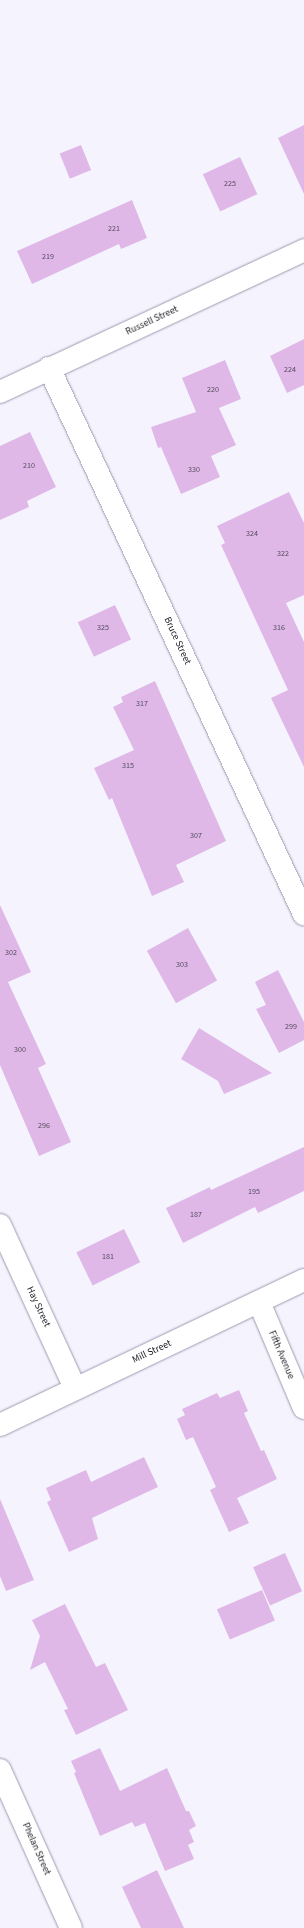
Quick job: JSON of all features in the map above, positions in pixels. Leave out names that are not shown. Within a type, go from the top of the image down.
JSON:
[{"type":"street","name":"Russell Street","points":[[0,392],[304,250]]},
{"type":"street","name":"Bruce Street","points":[[49,368],[304,914]]},
{"type":"street","name":"Hay Street","points":[[0,1225],[75,1388]]},
{"type":"street","name":"Mill Street","points":[[0,1425],[304,1280]]},
{"type":"street","name":"Fifth Avenue","points":[[259,1302],[304,1408]]},
{"type":"street","name":"Phelan Street","points":[[0,1770],[71,1928]]},
{"type":"building","points":[[304,125],[304,194],[278,138]]},
{"type":"building","points":[[81,145],[91,170],[70,179],[60,154]]},
{"type":"building","points":[[240,157],[257,194],[220,211],[203,174]]},
{"type":"building","points":[[132,200],[147,238],[121,249],[119,244],[32,284],[17,251]]},
{"type":"building","points":[[304,339],[304,385],[287,393],[270,356]]},
{"type":"building","points":[[225,360],[241,399],[219,408],[236,445],[211,456],[220,477],[181,494],[161,447],[158,448],[151,427],[196,412],[182,378]]},
{"type":"building","points":[[30,432],[56,487],[27,501],[29,507],[0,520],[0,446]]},
{"type":"building","points":[[289,492],[304,523],[304,595],[286,603],[304,642],[304,767],[271,698],[288,690],[221,545],[225,543],[217,526]]},
{"type":"building","points":[[115,605],[131,639],[94,657],[78,622]]},
{"type":"building","points":[[155,681],[226,841],[176,865],[184,882],[152,896],[112,798],[109,800],[94,768],[134,750],[113,707],[123,702],[121,697]]},
{"type":"building","points":[[0,905],[31,972],[8,982],[46,1064],[38,1068],[71,1142],[39,1156],[0,1065]]},
{"type":"building","points":[[188,928],[217,980],[176,1003],[147,951]]},
{"type":"building","points":[[278,970],[304,1022],[304,1040],[279,1053],[256,1009],[266,1005],[255,982]]},
{"type":"building","points":[[199,1028],[272,1073],[224,1094],[218,1081],[181,1059]]},
{"type":"building","points":[[304,1147],[304,1191],[258,1213],[255,1207],[183,1243],[166,1208],[210,1187],[211,1190]]},
{"type":"building","points":[[124,1229],[140,1262],[93,1285],[76,1252]]},
{"type":"building","points":[[239,1390],[248,1411],[244,1413],[261,1451],[264,1450],[277,1479],[237,1498],[249,1523],[229,1532],[210,1490],[216,1487],[193,1437],[186,1440],[177,1419],[185,1415],[182,1409],[217,1393],[220,1398]]},
{"type":"building","points":[[144,1457],[158,1487],[92,1518],[98,1539],[69,1552],[47,1502],[51,1500],[46,1488],[86,1470],[91,1482]]},
{"type":"building","points":[[0,1499],[34,1580],[6,1591],[0,1576]]},
{"type":"building","points":[[285,1553],[302,1591],[270,1606],[253,1567]]},
{"type":"building","points":[[262,1590],[275,1620],[230,1640],[217,1609]]},
{"type":"building","points":[[65,1604],[96,1667],[105,1663],[128,1710],[76,1735],[64,1710],[68,1709],[45,1662],[30,1670],[40,1636],[32,1620]]},
{"type":"building","points":[[100,1748],[120,1791],[167,1768],[186,1811],[189,1811],[196,1826],[189,1830],[194,1842],[188,1845],[194,1859],[165,1871],[145,1823],[135,1827],[132,1822],[100,1836],[74,1773],[76,1772],[71,1761]]},
{"type":"building","points":[[157,1870],[184,1928],[141,1928],[122,1887]]}]
